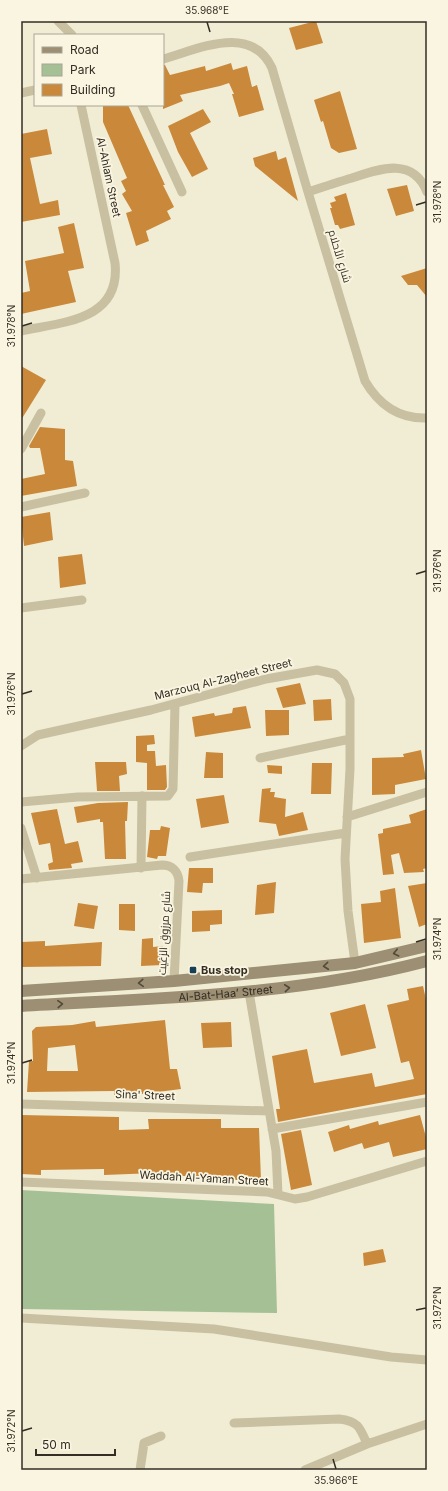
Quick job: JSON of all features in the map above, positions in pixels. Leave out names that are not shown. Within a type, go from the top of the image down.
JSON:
[{"type":"street","points":[[58,21],[71,34]]},
{"type":"street","name":"شارع الأحلام","points":[[164,59],[228,42],[244,43],[258,49],[264,55],[272,68],[366,381],[376,396],[389,409],[406,417],[427,418]]},
{"type":"street","points":[[21,93],[34,90]]},
{"type":"street","name":"Al-Ahlam Street","points":[[21,331],[79,319],[97,310],[106,301],[113,287],[116,271],[81,106]]},
{"type":"street","points":[[142,106],[182,192]]},
{"type":"street","points":[[308,192],[390,168],[398,168],[412,173],[422,183],[427,192]]},
{"type":"street","points":[[21,449],[41,413]]},
{"type":"street","points":[[21,507],[85,493]]},
{"type":"street","points":[[21,608],[82,600]]},
{"type":"street","name":"Marzouq Al-Zagheet Street","points":[[21,746],[38,735],[175,704],[266,679],[296,673],[323,670],[335,674],[347,688],[350,699],[346,833],[347,898],[360,962]]},
{"type":"street","points":[[21,802],[78,797],[164,797],[170,795],[172,791],[175,704]]},
{"type":"street","points":[[260,758],[350,739]]},
{"type":"street","points":[[347,817],[427,792]]},
{"type":"street","points":[[21,879],[142,868],[142,796]]},
{"type":"street","points":[[21,828],[37,878]]},
{"type":"street","points":[[190,857],[346,833]]},
{"type":"street","name":"شارع مرزوق الزغيت","points":[[142,868],[169,866],[177,874],[179,885],[174,981]]},
{"type":"street","name":"Al-Bat-Haa’ Street","points":[[21,991],[174,981],[360,962],[427,946]]},
{"type":"street","name":"Al-Bat-Haa’ Street","points":[[21,1006],[249,992],[318,984],[368,976],[427,961]]},
{"type":"street","points":[[360,962],[368,976]]},
{"type":"street","name":"Waddah Al-Yaman Street","points":[[21,1182],[267,1192],[278,1194],[277,1164],[272,1129],[249,992]]},
{"type":"street","points":[[272,1129],[427,1102]]},
{"type":"street","name":"Sina' Street","points":[[21,1104],[269,1111]]},
{"type":"street","points":[[278,1194],[295,1199],[307,1197],[427,1161]]},
{"type":"street","points":[[21,1318],[214,1329],[391,1357],[427,1360]]},
{"type":"street","points":[[234,1423],[339,1419],[352,1420],[359,1426],[367,1444]]},
{"type":"street","points":[[306,1470],[367,1444],[427,1424]]},
{"type":"street","points":[[140,1470],[144,1443],[146,1440],[161,1436]]},
{"type":"green space","points":[[21,1190],[274,1204],[277,1313],[21,1309]]},
{"type":"building","points":[[316,21],[323,43],[296,50],[289,28]]},
{"type":"building","points":[[231,63],[233,70],[247,66],[252,87],[257,85],[264,110],[239,117],[232,94],[234,94],[229,83],[180,95],[183,101],[163,109],[164,65],[170,75],[205,66],[206,71]]},
{"type":"building","points":[[340,91],[357,149],[339,153],[331,148],[323,121],[321,122],[314,100]]},
{"type":"building","points":[[103,106],[128,106],[174,207],[167,211],[171,219],[146,231],[149,241],[136,246],[126,213],[132,211],[122,194],[126,191],[121,181],[127,178],[103,122]]},
{"type":"building","points":[[203,109],[211,122],[190,133],[208,169],[192,177],[178,152],[168,126]]},
{"type":"building","points":[[47,129],[52,154],[30,158],[40,204],[58,200],[60,215],[21,222],[21,134]]},
{"type":"building","points":[[276,151],[278,160],[286,157],[298,201],[255,166],[253,158]]},
{"type":"building","points":[[407,185],[414,211],[396,216],[387,189]]},
{"type":"building","points":[[346,193],[355,225],[340,229],[338,225],[335,225],[330,203],[336,201],[334,197]]},
{"type":"building","points":[[74,223],[84,268],[68,271],[76,302],[21,314],[21,293],[30,291],[25,261],[64,253],[58,227]]},
{"type":"building","points":[[427,268],[427,297],[417,285],[408,285],[401,276]]},
{"type":"building","points":[[21,366],[46,380],[21,420]]},
{"type":"building","points":[[40,427],[65,429],[65,460],[73,461],[77,486],[21,496],[21,479],[45,474],[40,448],[30,448],[29,446]]},
{"type":"building","points":[[50,512],[53,540],[24,546],[21,517]]},
{"type":"building","points":[[82,554],[86,584],[60,588],[58,557]]},
{"type":"building","points":[[300,683],[306,704],[283,708],[276,688]]},
{"type":"building","points":[[331,699],[332,720],[314,721],[313,700]]},
{"type":"building","points":[[246,706],[251,728],[195,737],[192,717],[214,713],[215,716],[232,713],[233,708]]},
{"type":"building","points":[[265,710],[289,710],[289,735],[266,736]]},
{"type":"building","points":[[154,735],[155,744],[147,745],[147,751],[155,751],[156,766],[166,765],[167,787],[165,790],[147,790],[147,763],[136,762],[136,736]]},
{"type":"building","points":[[421,750],[426,779],[395,785],[395,794],[372,795],[372,758],[404,757],[403,754]]},
{"type":"building","points":[[206,752],[223,753],[223,778],[204,778]]},
{"type":"building","points":[[95,762],[126,762],[127,774],[119,776],[120,791],[97,791]]},
{"type":"building","points":[[312,763],[332,763],[331,794],[311,794]]},
{"type":"building","points":[[267,765],[282,766],[282,774],[268,773]]},
{"type":"building","points":[[271,788],[270,792],[275,792],[274,797],[286,799],[285,817],[303,812],[308,830],[279,836],[276,824],[259,822],[262,789]]},
{"type":"building","points":[[224,795],[229,823],[201,828],[196,799]]},
{"type":"building","points":[[128,802],[127,821],[125,821],[126,859],[105,859],[103,822],[100,822],[100,819],[77,823],[74,807],[98,803]]},
{"type":"building","points":[[57,809],[65,844],[78,841],[83,862],[71,864],[72,868],[49,870],[48,864],[53,862],[50,843],[39,845],[31,813]]},
{"type":"building","points":[[427,809],[427,868],[423,869],[424,872],[404,873],[399,853],[391,855],[394,874],[383,875],[378,834],[383,833],[383,829],[411,823],[409,815]]},
{"type":"building","points":[[161,826],[170,828],[166,856],[158,856],[157,859],[147,857],[150,830],[160,830]]},
{"type":"building","points":[[189,868],[213,868],[213,883],[203,883],[202,893],[187,892]]},
{"type":"building","points":[[276,882],[274,913],[255,915],[257,885]]},
{"type":"building","points":[[427,883],[427,924],[419,927],[408,886]]},
{"type":"building","points":[[395,888],[401,938],[364,943],[361,904],[381,902],[380,891]]},
{"type":"building","points":[[78,903],[98,906],[94,929],[74,926]]},
{"type":"building","points":[[119,904],[135,904],[135,931],[119,930]]},
{"type":"building","points":[[222,910],[222,924],[210,925],[210,931],[192,932],[192,911]]},
{"type":"building","points":[[153,938],[153,947],[163,946],[162,965],[141,966],[142,939]]},
{"type":"building","points":[[45,941],[45,946],[102,942],[101,966],[21,967],[21,942]]},
{"type":"building","points":[[423,986],[427,1004],[427,1094],[278,1122],[276,1109],[280,1109],[272,1056],[307,1049],[314,1083],[372,1073],[375,1087],[414,1079],[409,1061],[401,1063],[387,1005],[409,1000],[407,989]]},
{"type":"building","points":[[365,1004],[376,1048],[341,1056],[330,1013]]},
{"type":"building","points":[[165,1020],[170,1069],[177,1069],[181,1089],[142,1094],[142,1092],[114,1095],[114,1091],[27,1092],[29,1061],[33,1061],[32,1031],[36,1027],[72,1025],[95,1021],[96,1027]],"holes":[[[75,1045],[78,1071],[47,1071],[48,1048]]]},
{"type":"building","points":[[231,1022],[232,1047],[203,1048],[201,1023]]},
{"type":"building","points":[[21,1115],[119,1117],[119,1130],[149,1129],[148,1119],[221,1119],[221,1128],[259,1128],[261,1180],[202,1180],[202,1176],[171,1176],[156,1175],[156,1173],[104,1175],[104,1169],[41,1170],[41,1175],[21,1174]]},
{"type":"building","points":[[420,1115],[427,1141],[427,1149],[393,1157],[389,1142],[364,1149],[362,1143],[334,1152],[328,1132],[349,1125],[350,1129],[378,1121],[379,1125]]},
{"type":"building","points":[[301,1130],[312,1185],[291,1190],[281,1134]]},
{"type":"building","points":[[383,1249],[386,1262],[364,1266],[363,1253]]},
{"type":"place","name":"Bus stop","points":[[193,970]]}]
